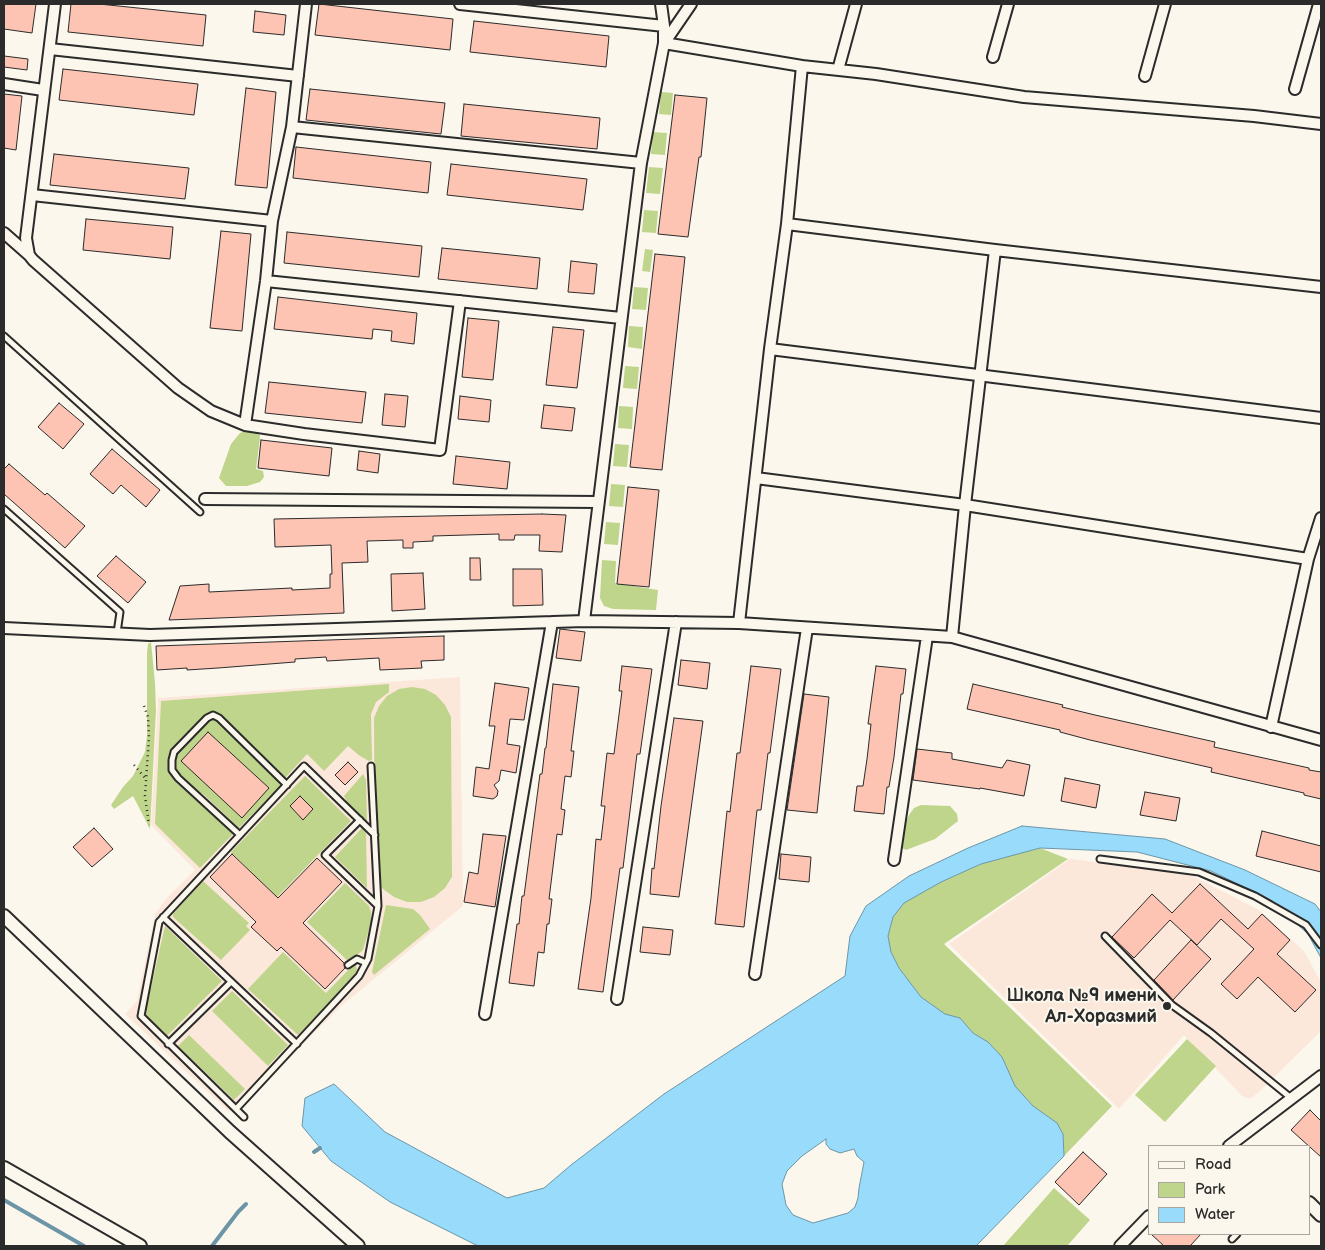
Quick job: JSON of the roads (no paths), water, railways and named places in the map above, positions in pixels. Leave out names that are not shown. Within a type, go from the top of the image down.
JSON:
[{"type":"street","points":[[29,255],[26,238],[55,4]]},
{"type":"street","points":[[245,424],[266,281],[272,221],[292,127],[306,4]]},
{"type":"street","points":[[460,4],[539,8],[664,26]]},
{"type":"street","points":[[584,621],[642,163],[664,43],[661,4]]},
{"type":"street","points":[[664,43],[691,4]]},
{"type":"street","points":[[838,70],[856,4]]},
{"type":"street","points":[[993,57],[1008,4]]},
{"type":"street","points":[[1144,76],[1165,4]]},
{"type":"street","points":[[1295,89],[1319,4]]},
{"type":"street","points":[[664,43],[802,66],[1032,98],[1205,112],[1321,124]]},
{"type":"street","points":[[50,49],[298,76]]},
{"type":"street","points":[[740,624],[770,349],[787,224],[802,66]]},
{"type":"street","points":[[4,84],[43,90]]},
{"type":"street","points":[[292,127],[642,163]]},
{"type":"street","points":[[32,195],[272,221]]},
{"type":"street","points":[[787,224],[1321,287]]},
{"type":"street","points":[[4,233],[178,388],[211,411],[245,424],[304,434],[440,450],[460,301]]},
{"type":"street","points":[[952,637],[965,504],[995,250]]},
{"type":"street","points":[[266,281],[622,318]]},
{"type":"street","points":[[770,349],[1321,418]]},
{"type":"street","points":[[756,478],[965,504],[1308,559]]},
{"type":"street","points":[[205,499],[598,502]]},
{"type":"street","points":[[1271,726],[1308,559],[1321,518]]},
{"type":"street","points":[[4,628],[116,634],[170,634],[584,621],[740,624],[952,637],[1321,740]]},
{"type":"street","points":[[485,1014],[552,622]]},
{"type":"street","points":[[617,999],[676,622]]},
{"type":"street","points":[[755,974],[807,628]]},
{"type":"street","points":[[894,860],[927,636]]},
{"type":"street","points":[[4,916],[230,1132],[358,1246]]},
{"type":"street","points":[[1230,1145],[1321,1076]]},
{"type":"street","points":[[4,1168],[140,1246]]},
{"type":"street","points":[[1310,1204],[1321,1215]]},
{"type":"street","points":[[1120,1246],[1148,1217]]},
{"type":"lane","points":[[4,336],[200,512]]},
{"type":"lane","points":[[4,509],[120,612],[116,634]]},
{"type":"lane","points":[[240,835],[178,778],[172,770],[174,752],[207,718],[213,715],[219,718],[287,784]]},
{"type":"lane","points":[[244,1117],[141,1016],[159,922],[304,766],[374,835]]},
{"type":"lane","points":[[236,1109],[358,976],[366,963],[378,906],[371,766]]},
{"type":"lane","points":[[360,820],[325,855],[378,906]]},
{"type":"lane","points":[[1100,858],[1199,872],[1255,896],[1306,925],[1321,945]]},
{"type":"lane","points":[[163,917],[297,1044]]},
{"type":"lane","points":[[1105,936],[1172,1005],[1211,1033],[1291,1098]]},
{"type":"lane","points":[[348,965],[357,959],[366,963]]},
{"type":"lane","points":[[168,1044],[232,982]]},
{"type":"lane","points":[[1232,1239],[1236,1235]]},
{"type":"water","points":[[1022,826],[1165,839],[1245,870],[1315,904],[1321,912],[1321,958],[1308,934],[1271,900],[1211,871],[1137,852],[1040,848],[981,864],[941,882],[904,903],[893,917],[888,936],[891,952],[899,968],[921,997],[945,1014],[960,1018],[973,1033],[988,1042],[1002,1057],[1015,1086],[1033,1106],[1057,1123],[1063,1134],[1064,1156],[976,1246],[478,1246],[390,1202],[331,1161],[302,1126],[305,1098],[334,1084],[385,1132],[507,1198],[544,1188],[664,1094],[845,976],[850,936],[866,906],[909,876],[968,848]],"holes":[[[826,1139],[826,1144],[830,1149],[840,1153],[854,1149],[857,1156],[864,1162],[855,1207],[848,1213],[813,1223],[793,1215],[786,1205],[782,1184],[787,1171],[802,1156]]]},
{"type":"waterway","points":[[314,1152],[320,1148]]},
{"type":"waterway","points":[[4,1200],[84,1246]]},
{"type":"waterway","points":[[212,1246],[246,1204]]},
{"type":"place","name":"Школа №9 имени Ал-Хоразмий","points":[[1167,1006]]}]
